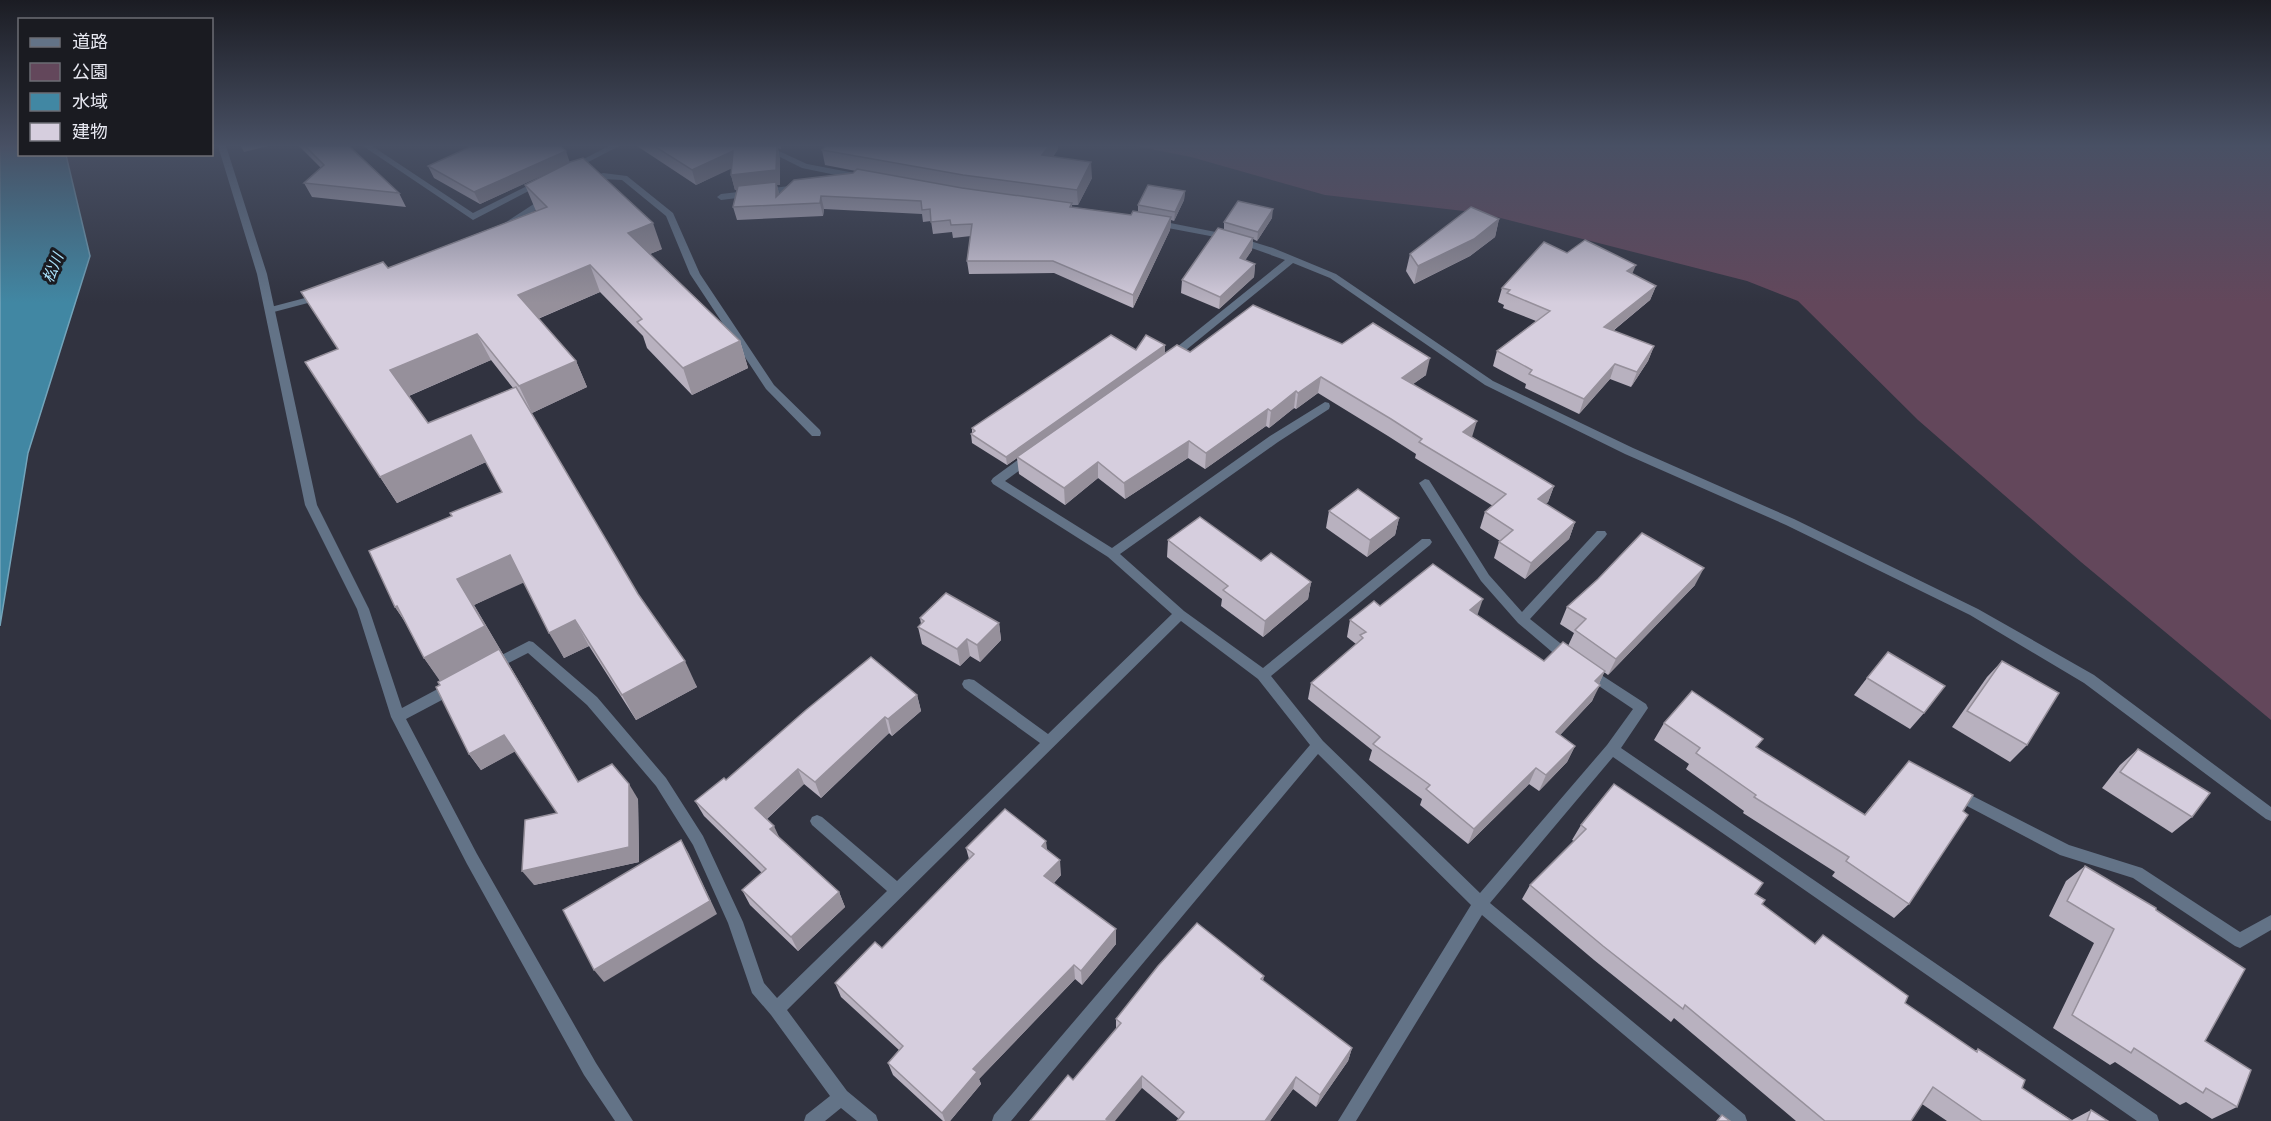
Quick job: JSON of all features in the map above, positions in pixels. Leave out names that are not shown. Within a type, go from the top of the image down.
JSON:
[{"type":"street","points":[[238,198],[262,274],[285,371],[311,505],[363,609],[398,717],[472,859],[584,1059],[625,1121]]},
{"type":"street","points":[[444,198],[472,217],[509,198]]},
{"type":"street","points":[[495,233],[547,198]]},
{"type":"street","points":[[651,198],[670,215],[695,274],[770,387],[816,433]]},
{"type":"street","points":[[1138,219],[1228,237],[1270,250],[1334,276],[1489,383],[1629,451],[1790,522],[1974,612],[2089,679],[2271,815]]},
{"type":"street","points":[[1166,361],[1194,341],[1292,259]]},
{"type":"street","points":[[270,310],[331,295]]},
{"type":"street","points":[[1112,554],[1274,439],[1325,406]]},
{"type":"street","points":[[1044,448],[997,481],[1112,554],[1180,614],[1263,675],[1318,745],[1480,904],[1739,1121]]},
{"type":"street","points":[[1346,1121],[1480,904],[1612,749],[1641,708],[1573,661],[1522,620],[1485,578],[1425,483]]},
{"type":"street","points":[[1522,620],[1601,534]]},
{"type":"street","points":[[1263,675],[1426,542]]},
{"type":"street","points":[[777,1010],[1180,614]]},
{"type":"street","points":[[398,717],[529,646],[592,701],[661,782],[698,841],[735,922],[758,988],[841,1097],[870,1121]]},
{"type":"street","points":[[969,684],[1049,742]]},
{"type":"street","points":[[1000,1121],[1318,745]]},
{"type":"street","points":[[1612,749],[2151,1121]]},
{"type":"street","points":[[1945,788],[2065,850],[2137,873],[2240,941],[2271,922]]},
{"type":"street","points":[[817,821],[898,891]]},
{"type":"street","points":[[812,1121],[841,1097]]},
{"type":"green space","points":[[1354,198],[2271,198],[2271,720],[2081,562],[1918,420],[1798,301],[1747,281],[1481,213]]},
{"type":"water","name":"松川","points":[[0,198],[76,198],[90,256],[28,453],[0,626]]},
{"type":"building","points":[[538,198],[626,198],[653,223],[628,233],[740,341],[683,368],[637,322],[642,319],[590,265],[518,295],[576,361],[519,386],[477,334],[390,370],[428,423],[516,387],[638,594],[685,661],[622,695],[575,620],[549,633],[510,555],[457,579],[485,626],[424,658],[397,606],[395,607],[369,551],[452,516],[450,513],[502,492],[471,435],[380,477],[305,362],[338,349],[301,292],[383,262],[388,268],[547,207]]},
{"type":"building","points":[[735,198],[821,198],[820,203],[733,207]]},
{"type":"building","points":[[867,198],[1038,198],[1072,203],[1070,207],[1131,215],[1133,211],[1171,217],[1133,295],[1053,261],[967,261],[972,224],[951,225],[950,220],[931,222],[930,209],[922,210],[921,201]]},
{"type":"building","points":[[1141,198],[1182,198],[1175,212],[1138,205]]},
{"type":"building","points":[[1238,201],[1273,209],[1258,232],[1224,222]]},
{"type":"building","points":[[1471,207],[1499,219],[1474,239],[1418,266],[1410,254]]},
{"type":"building","points":[[1218,228],[1253,238],[1240,258],[1255,264],[1220,297],[1182,280]]},
{"type":"building","points":[[1585,240],[1636,265],[1627,271],[1656,286],[1604,327],[1654,346],[1637,372],[1615,364],[1584,399],[1529,374],[1532,370],[1497,351],[1550,311],[1507,293],[1510,290],[1502,288],[1544,242],[1567,253]]},
{"type":"building","points":[[1253,305],[1342,344],[1373,323],[1430,358],[1402,378],[1477,421],[1463,432],[1554,486],[1538,499],[1575,522],[1531,563],[1499,542],[1513,530],[1485,512],[1506,494],[1419,442],[1422,439],[1321,377],[1298,393],[1296,391],[1271,411],[1268,409],[1206,453],[1189,441],[1124,483],[1098,462],[1064,488],[1017,457],[1177,345],[1190,352]]},
{"type":"building","points":[[1111,335],[1136,350],[1146,335],[1165,345],[1006,457],[971,434],[975,431],[972,428]]},
{"type":"building","points":[[1358,489],[1399,518],[1370,540],[1329,511]]},
{"type":"building","points":[[1200,517],[1261,561],[1271,553],[1311,582],[1265,621],[1223,590],[1228,586],[1168,540]]},
{"type":"building","points":[[1642,533],[1704,568],[1616,659],[1575,630],[1586,619],[1567,607],[1598,579]]},
{"type":"building","points":[[1433,564],[1483,599],[1470,610],[1544,661],[1563,642],[1605,671],[1595,681],[1600,685],[1556,732],[1575,746],[1546,775],[1536,768],[1474,829],[1426,789],[1430,785],[1373,744],[1380,737],[1311,683],[1363,638],[1360,635],[1366,632],[1350,620],[1374,601],[1380,606]]},
{"type":"building","points":[[946,593],[999,623],[977,645],[967,639],[957,649],[918,627],[924,621],[920,618]]},
{"type":"building","points":[[499,649],[578,782],[612,764],[629,784],[629,847],[522,871],[525,820],[557,813],[504,735],[469,754],[436,687],[440,685],[438,682]]},
{"type":"building","points":[[1888,652],[1945,686],[1924,713],[1867,678]]},
{"type":"building","points":[[871,657],[917,695],[888,719],[885,717],[815,782],[798,769],[755,808],[774,826],[770,829],[839,892],[791,937],[742,890],[766,869],[695,801],[724,778],[726,780]]},
{"type":"building","points":[[2002,661],[2059,693],[2027,745],[1967,711]]},
{"type":"building","points":[[1692,691],[1763,739],[1756,747],[1865,815],[1909,761],[1973,795],[1963,811],[1968,815],[1909,904],[1846,861],[1849,857],[1754,797],[1756,795],[1696,753],[1700,748],[1664,723]]},
{"type":"building","points":[[2138,749],[2210,793],[2192,817],[2120,772]]},
{"type":"building","points":[[1614,784],[1763,883],[1755,894],[1765,900],[1762,904],[1815,944],[1823,935],[1908,996],[1905,1003],[1977,1052],[1978,1049],[2025,1080],[2022,1088],[2072,1121],[1982,1121],[1933,1087],[1911,1121],[1825,1121],[1685,1005],[1683,1009],[1530,885],[1586,829],[1581,825]]},
{"type":"building","points":[[1005,809],[1046,841],[1042,846],[1060,860],[1044,876],[1116,929],[1081,971],[1074,965],[973,1069],[977,1072],[942,1113],[888,1063],[903,1046],[835,983],[875,942],[882,948],[974,854],[966,848]]},
{"type":"building","points":[[681,840],[710,901],[594,970],[563,910]]},
{"type":"building","points":[[2085,866],[2156,908],[2245,969],[2205,1041],[2251,1070],[2237,1107],[2206,1088],[2203,1093],[2134,1048],[2131,1053],[2072,1015],[2114,929],[2067,901]]},
{"type":"building","points":[[1197,923],[1264,976],[1261,979],[1352,1048],[1320,1095],[1296,1077],[1265,1121],[1177,1121],[1184,1112],[1142,1076],[1106,1119],[1109,1121],[1030,1121],[1068,1075],[1073,1080],[1121,1023],[1116,1019],[1158,966]]},
{"type":"building","points":[[2091,1110],[2108,1121],[2087,1121]]},
{"type":"building","points":[[1722,1115],[1730,1121],[1717,1121]]}]
